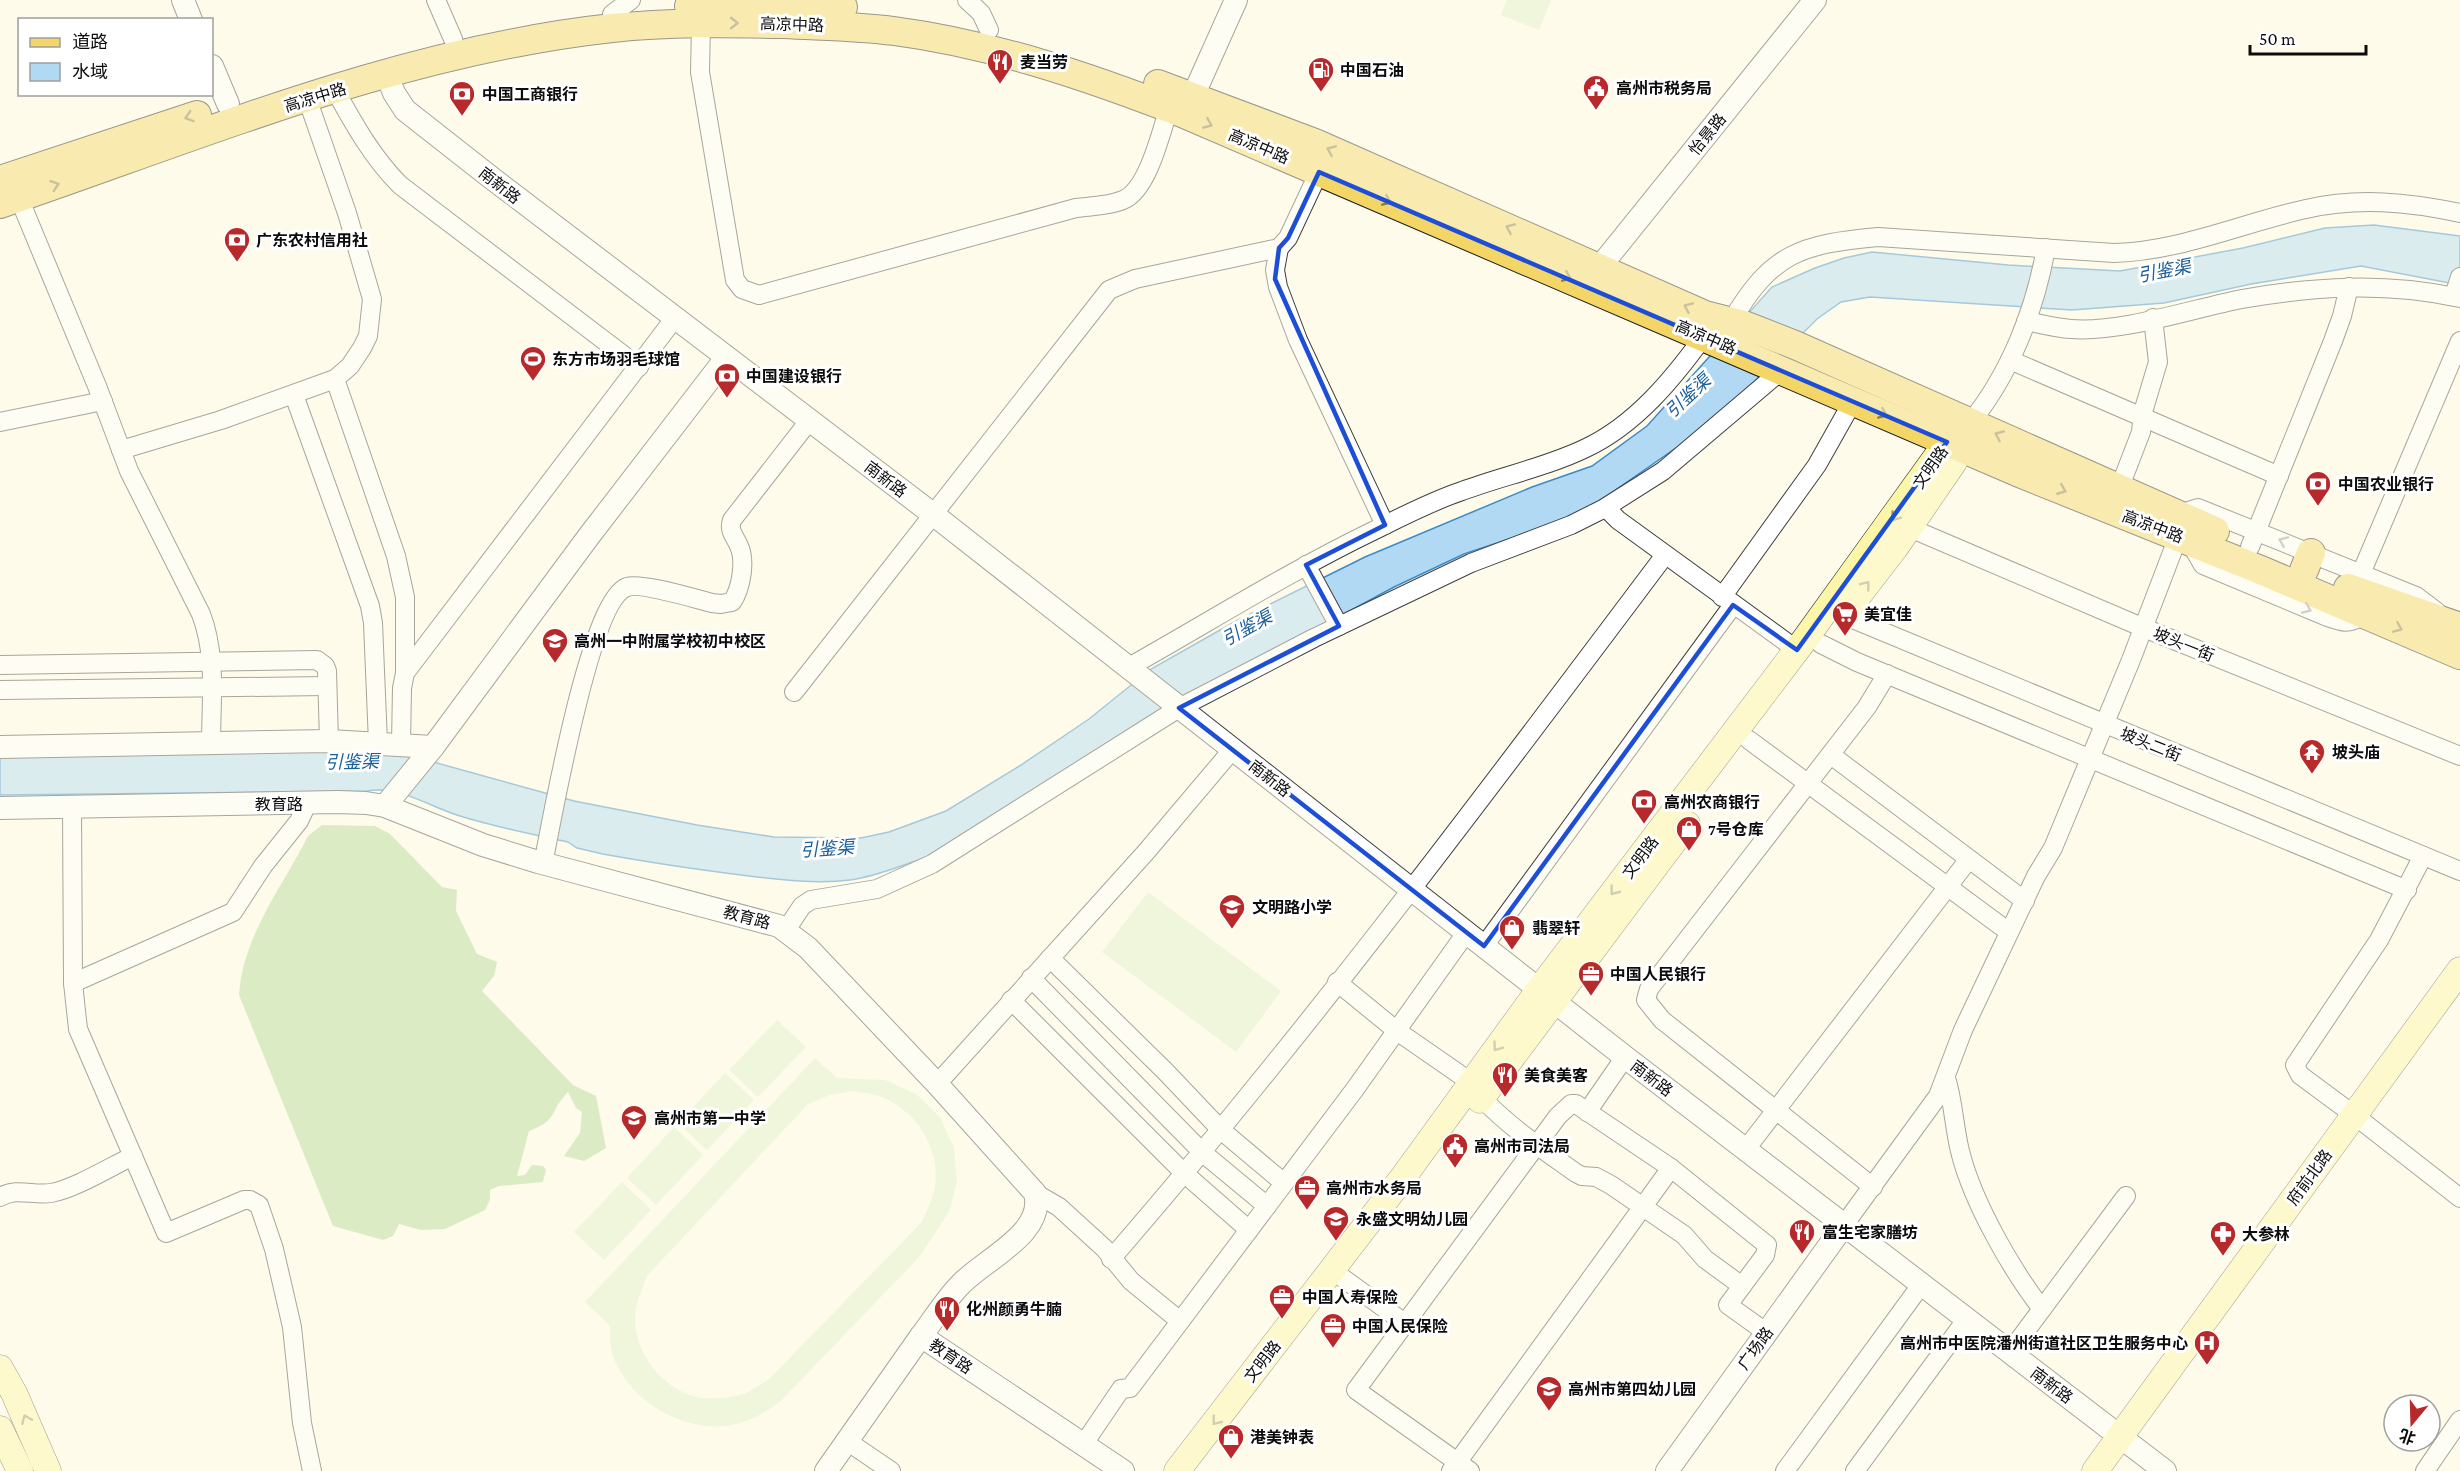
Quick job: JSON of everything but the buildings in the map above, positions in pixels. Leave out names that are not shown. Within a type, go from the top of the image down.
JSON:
[{"type":"main road","name":"高凉中路","points":[[6,194],[228,104],[336,69],[453,39],[622,7],[732,3],[889,11],[986,40],[1115,68],[1319,172],[1722,331],[1783,360],[1817,370],[1960,438],[2181,530],[2256,559],[2453,625]]},
{"type":"main road","name":"高凉中路","points":[[6,194],[307,98],[454,56],[612,28],[701,24],[838,26],[986,40]]},
{"type":"main road","name":"高凉中路","points":[[1181,102],[1315,143],[1706,315],[1722,331],[1783,360]]},
{"type":"main road","name":"高凉中路","points":[[1817,370],[1853,401],[2119,489],[2181,530]]},
{"type":"main road","name":"文明路","points":[[1547,996],[1749,740],[1809,647],[1843,615],[1910,528],[1941,484],[1960,438]]},
{"type":"main road","name":"文明路","points":[[1200,1471],[1344,1279],[1477,1090],[1809,647],[1960,438]]},
{"type":"main road","name":"高凉中路","points":[[2256,559],[2307,561],[2460,655]]},
{"type":"main road","name":"府前北路","points":[[2095,1471],[2460,970]]},
{"type":"main road","name":"文明路","points":[[1177,1471],[1398,1185],[1477,1090]]},
{"type":"main road","points":[[0,1368],[14,1393],[48,1471]]},
{"type":"main road","points":[[0,1429],[20,1471]]},
{"type":"street","points":[[183,0],[190,18]]},
{"type":"street","points":[[436,0],[453,39]]},
{"type":"street","points":[[967,0],[981,13],[986,40]]},
{"type":"street","points":[[701,24],[700,72],[735,280],[742,289],[759,295],[1076,208],[1121,201],[1137,188],[1145,176],[1181,102],[1236,0]]},
{"type":"street","name":"怡景路","points":[[1599,268],[1815,0]]},
{"type":"street","points":[[213,68],[228,104]]},
{"type":"street","name":"南新路","points":[[387,75],[405,110],[674,319],[934,515],[1624,1057],[2165,1471]]},
{"type":"street","points":[[335,90],[384,169],[400,185],[639,367]]},
{"type":"street","points":[[121,450],[335,380],[350,366],[362,348],[368,336],[372,298],[307,98]]},
{"type":"street","points":[[1319,172],[1288,238],[1279,248],[1275,279],[1298,340],[1385,525]]},
{"type":"street","points":[[6,194],[103,401],[121,450],[151,518],[209,634],[212,661],[211,745]]},
{"type":"street","points":[[1132,670],[1385,525],[1460,491],[1586,448],[1632,417],[1658,394],[1682,366],[1722,331],[1742,302],[1773,267],[1788,256],[1815,245],[1878,237],[2045,253],[2143,252],[2220,234],[2306,209],[2349,202],[2389,201],[2460,213]]},
{"type":"street","points":[[794,692],[1109,290],[1135,279],[1279,248]]},
{"type":"street","points":[[1960,438],[1996,387],[2010,360],[2028,314],[2045,253]]},
{"type":"street","points":[[2028,314],[2072,329],[2107,327],[2243,299],[2349,287],[2458,288]]},
{"type":"street","points":[[1844,1225],[1928,1112],[1946,1078],[1963,1030],[2009,932],[2053,848],[2144,628],[2181,530],[2198,508],[2256,559],[2279,476],[2333,341],[2349,287]]},
{"type":"street","points":[[2119,489],[2140,432],[2158,362],[2153,318]]},
{"type":"street","points":[[405,673],[674,319]]},
{"type":"street","points":[[2360,592],[2460,341]]},
{"type":"street","points":[[390,801],[726,358]]},
{"type":"street","points":[[786,930],[802,906],[811,900],[877,889],[932,864],[1174,704],[1336,621],[1472,563],[1571,525],[1606,508],[1664,471],[1783,360]]},
{"type":"street","points":[[2010,360],[2279,476]]},
{"type":"street","points":[[335,380],[396,556],[405,597],[405,673],[402,688],[401,744]]},
{"type":"street","points":[[294,395],[370,606],[373,623],[378,743]]},
{"type":"street","points":[[0,422],[103,401]]},
{"type":"street","points":[[1083,1445],[1121,1389],[1130,1388],[1397,1031],[1475,940],[1727,601],[1817,465],[1853,401]]},
{"type":"street","points":[[545,853],[595,640],[613,601],[625,588],[633,586],[712,603],[732,602],[739,587],[741,560],[740,547],[730,529],[732,520],[809,421]]},
{"type":"street","points":[[1606,508],[1618,520],[1727,601],[1809,647],[1887,674],[2407,890]]},
{"type":"street","name":"坡头一街","points":[[1910,528],[2144,628],[2460,756]]},
{"type":"street","points":[[1111,1259],[1203,1153],[1459,828],[1665,555]]},
{"type":"street","points":[[1309,570],[1336,621]]},
{"type":"street","name":"坡头二街","points":[[1843,615],[2460,871]]},
{"type":"street","points":[[0,665],[317,660],[325,666],[329,741]]},
{"type":"street","points":[[1873,1187],[1662,1020],[1646,1000],[1649,989],[1660,974],[1831,755],[1867,707],[1887,674]]},
{"type":"street","points":[[0,690],[327,686]]},
{"type":"street","points":[[1749,740],[2009,932]]},
{"type":"street","points":[[0,747],[211,745],[329,741],[401,744],[429,752]]},
{"type":"street","points":[[937,1084],[1146,852],[1233,749]]},
{"type":"street","points":[[1831,755],[2025,901]]},
{"type":"street","name":"教育路","points":[[0,808],[390,801],[483,845],[545,853],[786,930],[808,948],[937,1084],[1035,1193],[1038,1207],[1024,1232],[960,1285],[921,1336],[1123,1471]]},
{"type":"street","points":[[73,983],[233,912],[263,866],[299,821],[307,804]]},
{"type":"street","points":[[72,808],[73,983],[78,1029],[166,1233],[244,1200],[260,1205],[274,1249],[292,1327],[302,1423],[312,1471]]},
{"type":"street","points":[[2423,856],[2407,890],[2366,962],[2295,1065],[2300,1075],[2460,1198]]},
{"type":"street","points":[[1746,1149],[1970,859]]},
{"type":"street","points":[[1050,957],[1221,1130],[1284,1183]]},
{"type":"street","points":[[1031,978],[1203,1153],[1267,1206]]},
{"type":"street","points":[[1337,982],[1397,1031],[1477,1090],[1493,1110],[1538,1146],[1576,1173],[1603,1180],[1684,1235],[1705,1259],[1742,1286]]},
{"type":"street","points":[[1011,1000],[1185,1174],[1249,1230]]},
{"type":"street","points":[[1587,1112],[1624,1057]]},
{"type":"street","points":[[1946,1078],[1952,1098],[1961,1155],[1973,1187],[2012,1264],[2042,1309]]},
{"type":"street","points":[[1671,1168],[1460,1468],[1356,1390],[1567,1106],[1573,1103],[1671,1168],[1767,1245],[1765,1255],[1728,1305],[1767,1333]]},
{"type":"street","points":[[0,1197],[13,1191],[50,1193],[60,1190],[133,1156]]},
{"type":"street","points":[[1035,1193],[1059,1207],[1104,1248],[1131,1281],[1180,1322]]},
{"type":"street","points":[[2010,1352],[2126,1196]]},
{"type":"street","name":"广场路","points":[[1667,1471],[1844,1225]]},
{"type":"street","points":[[1344,1279],[1406,1324]]},
{"type":"street","points":[[1785,1471],[1921,1285]]},
{"type":"street","points":[[1855,1471],[1966,1320]]},
{"type":"street","points":[[826,1471],[921,1336]]},
{"type":"street","points":[[2425,1471],[2460,1420]]},
{"type":"street","points":[[847,1441],[891,1471]]},
{"type":"highlighted area","points":[[1319,172],[1947,442],[1797,650],[1733,605],[1484,946],[1179,708],[1339,626],[1306,565],[1385,525],[1275,279],[1279,248],[1288,238]]},
{"type":"green space","points":[[1507,0],[1551,0],[1539,30],[1501,15]]},
{"type":"green space","points":[[322,825],[375,826],[390,834],[442,887],[457,890],[456,911],[477,954],[497,962],[494,976],[482,991],[573,1085],[596,1096],[606,1148],[584,1161],[564,1156],[580,1133],[582,1112],[576,1108],[568,1092],[550,1119],[529,1131],[517,1176],[525,1175],[532,1165],[543,1166],[546,1170],[543,1182],[499,1186],[490,1190],[490,1200],[485,1210],[445,1229],[421,1230],[399,1224],[393,1236],[383,1240],[333,1226],[239,995],[248,952],[265,912],[308,836]]},
{"type":"green space","points":[[1148,892],[1281,991],[1236,1052],[1102,952]]},
{"type":"green space","points":[[777,1020],[806,1047],[758,1097],[729,1070]]},
{"type":"green space","points":[[815,1058],[837,1078],[885,1080],[916,1094],[940,1117],[954,1148],[957,1181],[949,1212],[920,1256],[781,1401],[762,1413],[734,1425],[708,1426],[690,1423],[655,1407],[627,1382],[617,1366],[611,1349],[610,1326],[585,1302]],"holes":[[[853,1091],[876,1095],[902,1109],[922,1130],[929,1143],[936,1171],[935,1186],[932,1200],[922,1222],[768,1380],[743,1394],[723,1398],[702,1398],[677,1389],[655,1371],[636,1333],[636,1308],[647,1276],[808,1104],[830,1095]]]},
{"type":"green space","points":[[725,1073],[754,1100],[707,1150],[678,1123]]},
{"type":"green space","points":[[674,1127],[703,1155],[656,1205],[627,1178]]},
{"type":"green space","points":[[622,1182],[651,1210],[604,1260],[574,1232]]},
{"type":"water","name":"引鉴渠","points":[[2374,225],[2460,236],[2460,285],[2361,266],[2251,284],[2164,303],[2072,310],[1870,297],[1841,302],[1817,319],[1737,399],[1686,441],[1584,512],[1464,554],[1394,587],[1263,658],[934,855],[872,876],[838,881],[787,880],[603,854],[577,848],[568,842],[473,820],[391,791],[0,795],[0,755],[311,748],[408,755],[574,801],[697,825],[774,837],[861,838],[889,832],[946,811],[1021,765],[1089,719],[1151,669],[1236,621],[1365,557],[1532,487],[1592,466],[1647,426],[1772,287],[1815,268],[1872,252],[2008,265],[2120,271],[2243,248],[2325,228]]},
{"type":"place","name":"麦当劳","points":[[1000,85]]},
{"type":"place","name":"中国石油","points":[[1321,93]]},
{"type":"place","name":"高州市税务局","points":[[1596,111]]},
{"type":"place","name":"中国工商银行","points":[[462,117]]},
{"type":"place","name":"广东农村信用社","points":[[237,263]]},
{"type":"place","name":"东方市场羽毛球馆","points":[[533,382]]},
{"type":"place","name":"中国建设银行","points":[[727,399]]},
{"type":"place","name":"中国农业银行","points":[[2318,507]]},
{"type":"place","name":"美宜佳","points":[[1845,637]]},
{"type":"place","name":"高州一中附属学校初中校区","points":[[555,664]]},
{"type":"place","name":"坡头庙","points":[[2312,775]]},
{"type":"place","name":"高州农商银行","points":[[1644,825]]},
{"type":"place","name":"7号仓库","points":[[1689,852]]},
{"type":"place","name":"文明路小学","points":[[1232,930]]},
{"type":"place","name":"翡翠轩","points":[[1512,951]]},
{"type":"place","name":"中国人民银行","points":[[1591,997]]},
{"type":"place","name":"美食美客","points":[[1505,1098]]},
{"type":"place","name":"高州市第一中学","points":[[634,1141]]},
{"type":"place","name":"高州市司法局","points":[[1455,1169]]},
{"type":"place","name":"高州市水务局","points":[[1307,1211]]},
{"type":"place","name":"永盛文明幼儿园","points":[[1336,1242]]},
{"type":"place","name":"富生宅家膳坊","points":[[1802,1255]]},
{"type":"place","name":"大参林","points":[[2223,1257]]},
{"type":"place","name":"中国人寿保险","points":[[1282,1320]]},
{"type":"place","name":"化州颜勇牛腩","points":[[947,1332]]},
{"type":"place","name":"中国人民保险","points":[[1333,1349]]},
{"type":"place","name":"高州市中医院潘州街道社区卫生服务中心","points":[[2207,1366]]},
{"type":"place","name":"高州市第四幼儿园","points":[[1549,1412]]},
{"type":"place","name":"港美钟表","points":[[1231,1460]]}]
